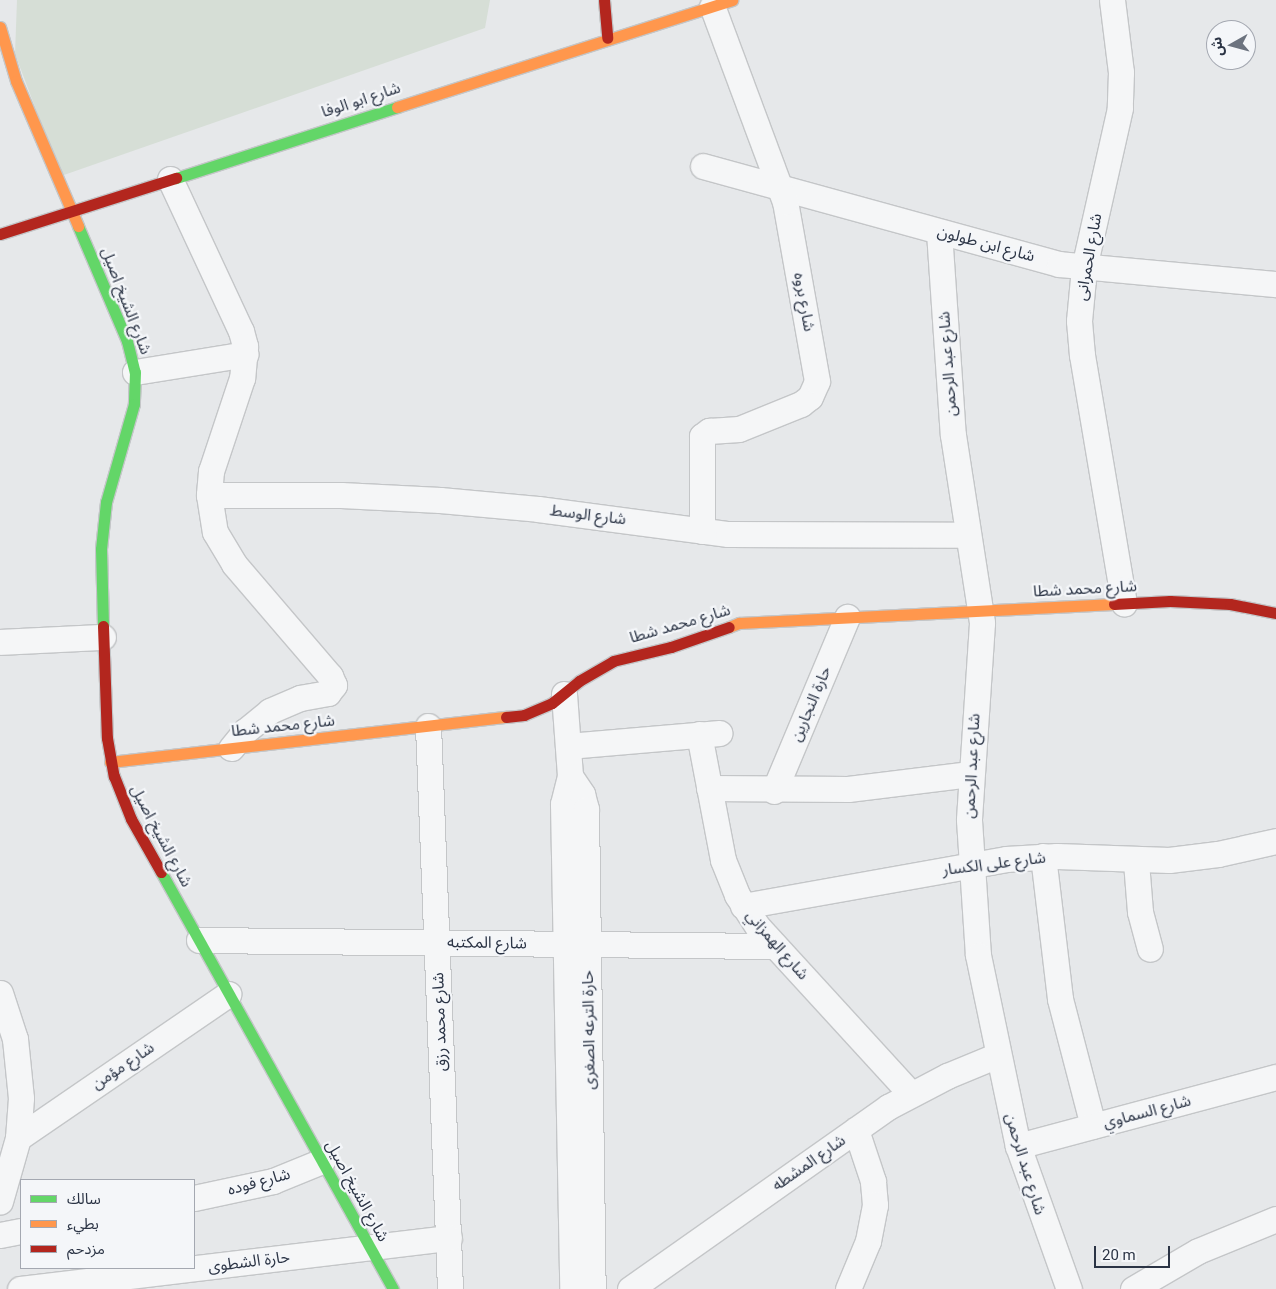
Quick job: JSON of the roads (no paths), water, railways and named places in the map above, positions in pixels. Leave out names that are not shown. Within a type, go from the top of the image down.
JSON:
[{"type":"street","points":[[604,0],[607,38]]},
{"type":"street","name":"شارع الحمرانى","points":[[1112,0],[1121,72],[1120,108],[1084,268],[1080,303],[1081,347],[1124,603]]},
{"type":"street","name":"شارع ابو الوفا","points":[[0,234],[607,38],[722,3]]},
{"type":"street","name":"شارع بروه","points":[[702,531],[702,436],[709,431],[739,429],[801,404],[816,387],[792,234],[781,187],[722,3]]},
{"type":"street","name":"شارع الشيخ اصيل","points":[[0,27],[16,81],[129,346],[135,372],[134,404],[107,496],[102,525],[103,637],[110,762],[131,819],[370,1247],[388,1288]]},
{"type":"street","name":"شارع ابن طولون","points":[[703,166],[939,232],[1084,268],[1276,284]]},
{"type":"street","points":[[170,179],[241,331],[246,354],[242,378],[214,459],[209,495],[215,532],[226,554],[330,676],[334,685],[328,693],[300,698],[270,711],[245,731],[231,748]]},
{"type":"street","name":"شارع عبد الرحمن","points":[[939,232],[953,435],[982,610],[982,635],[970,774],[970,865],[978,955],[1018,1146],[1069,1289]]},
{"type":"street","points":[[135,372],[246,354]]},
{"type":"street","name":"شارع الوسط","points":[[209,495],[332,495],[440,500],[538,509],[702,531],[968,534]]},
{"type":"street","name":"شارع محمد شطا","points":[[110,762],[524,715],[552,704],[596,670],[613,662],[691,641],[726,626],[756,621],[1124,603],[1215,602],[1276,614]]},
{"type":"street","name":"حارة النجارين","points":[[774,791],[847,617]]},
{"type":"street","points":[[0,642],[103,637]]},
{"type":"street","name":"حارة الترعه الصغرى","points":[[564,694],[570,776],[582,794],[586,809],[577,944],[572,1289]]},
{"type":"street","name":"شارع محمد رزق","points":[[428,726],[450,1289]]},
{"type":"street","name":"شارع الهمزاني","points":[[568,746],[709,733],[709,788],[723,860],[743,906],[775,946],[911,1094]]},
{"type":"street","points":[[709,788],[774,791],[872,787],[970,774]]},
{"type":"street","name":"شارع على الكسار","points":[[743,906],[970,865],[1043,856],[1136,862],[1202,857],[1276,841]]},
{"type":"street","points":[[1043,856],[1060,999],[1093,1126]]},
{"type":"street","points":[[1136,862],[1140,912],[1150,950]]},
{"type":"street","name":"شارع المكتبه","points":[[199,940],[775,946]]},
{"type":"street","name":"حارة الترعه الصغرى","points":[[577,944],[593,1289]]},
{"type":"street","points":[[0,993],[18,1058],[21,1098],[18,1138],[0,1201]]},
{"type":"street","name":"شارع مؤمن","points":[[18,1138],[228,994]]},
{"type":"street","name":"شارع المشطه","points":[[630,1289],[856,1130],[911,1094],[998,1055]]},
{"type":"street","name":"شارع السماوي","points":[[1018,1146],[1276,1077]]},
{"type":"street","points":[[848,1289],[868,1241],[875,1205],[873,1180],[856,1130]]},
{"type":"street","name":"شارع فوده","points":[[195,1198],[273,1181],[322,1161]]},
{"type":"street","points":[[1133,1289],[1162,1281],[1218,1242],[1276,1218]]},
{"type":"street","points":[[0,1235],[20,1231]]},
{"type":"street","name":"حارة الشطوى","points":[[195,1268],[449,1238]]},
{"type":"street","name":"حارة الشطوى","points":[[20,1289],[187,1269]]}]
